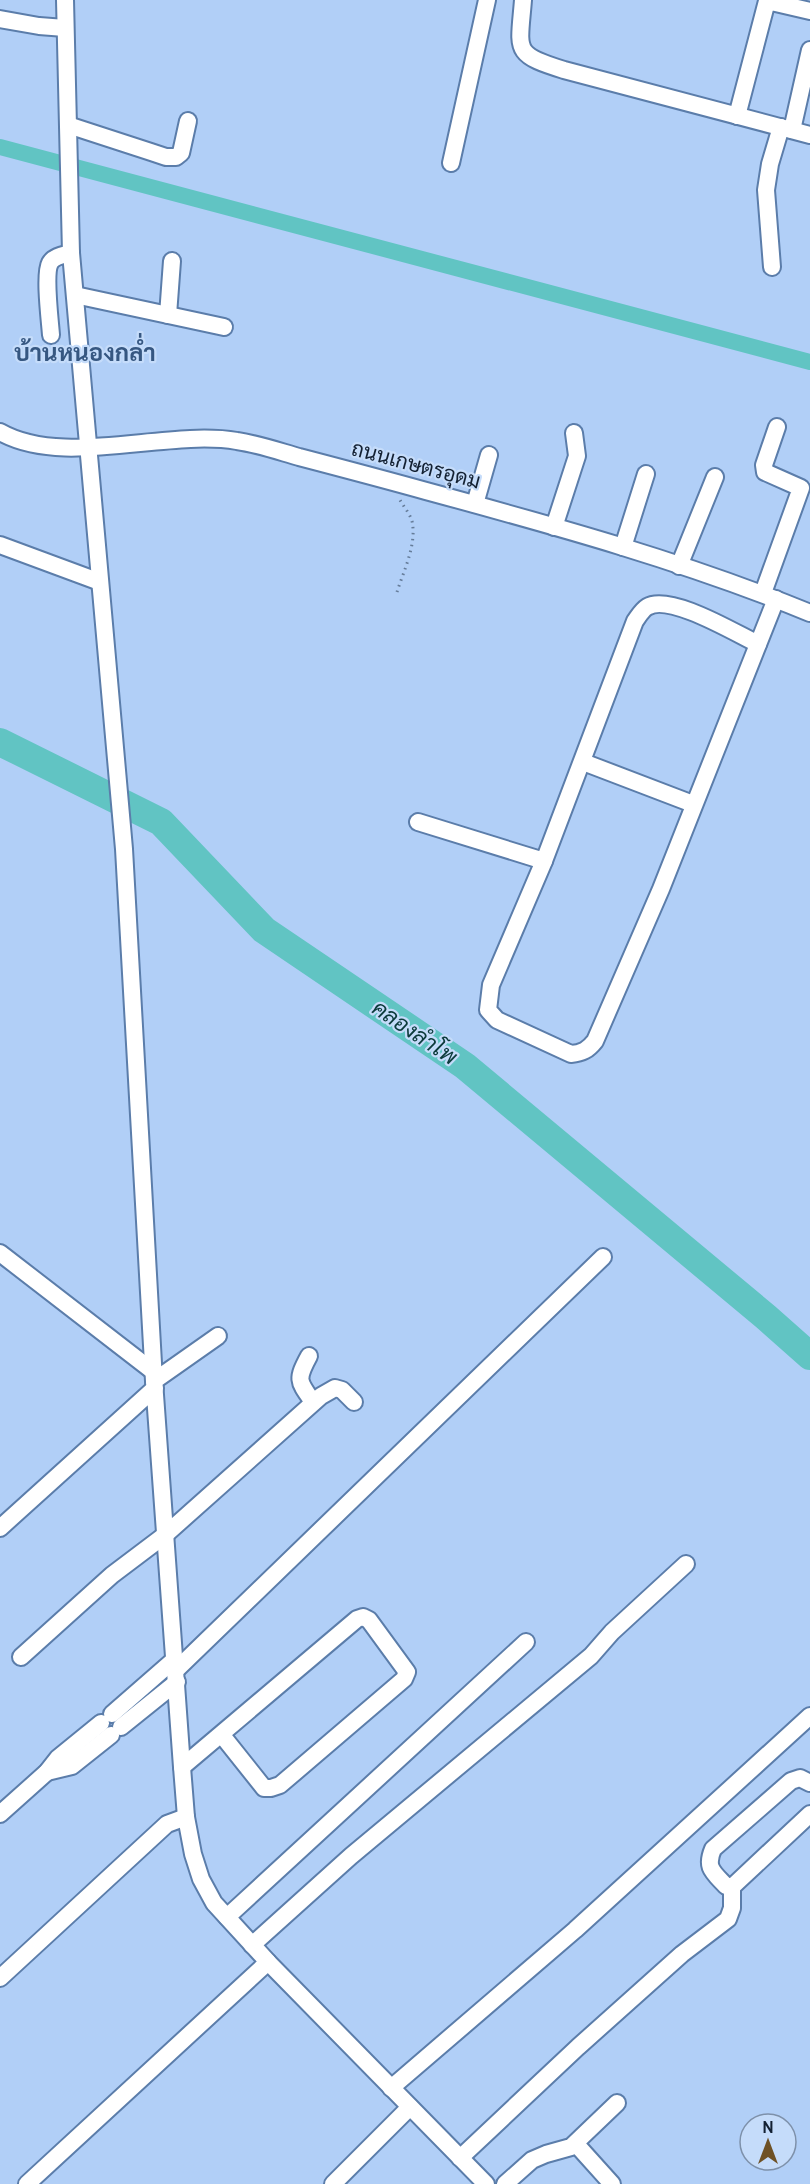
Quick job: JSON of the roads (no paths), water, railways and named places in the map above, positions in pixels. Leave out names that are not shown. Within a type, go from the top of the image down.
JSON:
[{"type":"street","points":[[65,0],[71,253],[124,849],[154,1380],[186,1817],[193,1854],[201,1879],[214,1902],[227,1917],[268,1962],[486,2184]]},
{"type":"street","points":[[450,163],[487,0]]},
{"type":"street","points":[[524,0],[521,48],[524,54],[531,59],[564,70],[810,135]]},
{"type":"street","points":[[737,116],[767,2],[810,11]]},
{"type":"street","points":[[0,19],[65,28]]},
{"type":"street","points":[[772,267],[766,190],[770,164],[787,129],[810,50]]},
{"type":"street","points":[[68,132],[166,157],[176,157],[181,153],[188,121]]},
{"type":"street","points":[[51,335],[47,273],[50,262],[71,253]]},
{"type":"street","points":[[168,315],[172,261]]},
{"type":"street","points":[[75,295],[224,327]]},
{"type":"street","points":[[758,644],[678,605],[662,603],[647,607],[634,621],[583,762],[491,985],[488,1010],[497,1020],[571,1054],[580,1053],[595,1041],[661,889],[758,644],[769,596],[806,490],[765,472],[764,465],[777,427]]},
{"type":"street","name":"ถนนเกษตรอุดม","points":[[0,432],[30,444],[53,446],[88,446],[188,437],[238,441],[389,480],[623,547],[769,596],[810,613]]},
{"type":"street","points":[[554,527],[577,456],[574,434]]},
{"type":"street","points":[[475,504],[489,455]]},
{"type":"street","points":[[623,547],[646,474]]},
{"type":"street","points":[[679,566],[715,477]]},
{"type":"street","points":[[0,545],[100,582]]},
{"type":"street","points":[[583,762],[693,804]]},
{"type":"street","points":[[418,822],[544,861]]},
{"type":"street","points":[[0,1253],[154,1380]]},
{"type":"street","points":[[0,1814],[47,1772],[58,1758],[111,1725],[176,1671],[603,1257]]},
{"type":"street","points":[[0,1528],[154,1380],[218,1336]]},
{"type":"street","points":[[309,1356],[299,1379],[300,1384],[314,1402]]},
{"type":"street","points":[[21,1657],[112,1575],[165,1535],[314,1402],[335,1388],[342,1390],[354,1402]]},
{"type":"street","points":[[252,1945],[360,1849],[591,1656],[612,1632],[686,1564]]},
{"type":"street","points":[[182,1767],[221,1734],[357,1619],[363,1617],[369,1620],[407,1672],[404,1679],[280,1785],[264,1788],[221,1734]]},
{"type":"street","points":[[227,1917],[526,1642]]},
{"type":"street","points":[[111,1725],[176,1671]]},
{"type":"street","points":[[391,2088],[575,1930],[810,1716]]},
{"type":"street","points":[[732,1887],[726,1886],[710,1869],[708,1860],[713,1849],[790,1781],[800,1778],[810,1783]]},
{"type":"street","points":[[460,2158],[666,1968],[728,1919],[732,1908],[732,1887],[810,1815]]},
{"type":"street","points":[[0,1977],[167,1824],[186,1817]]},
{"type":"street","points":[[27,2184],[268,1962]]},
{"type":"street","points":[[505,2184],[532,2160],[576,2144],[617,2103]]},
{"type":"street","points":[[333,2184],[410,2107]]},
{"type":"street","points":[[576,2144],[612,2184]]},
{"type":"waterway","points":[[0,147],[810,362]]},
{"type":"waterway","name":"คลองลำโพ","points":[[0,742],[161,822],[264,930],[465,1066],[810,1356]]},
{"type":"district","name":"บ้านหนองกล่ำ","points":[[85,353]]}]
